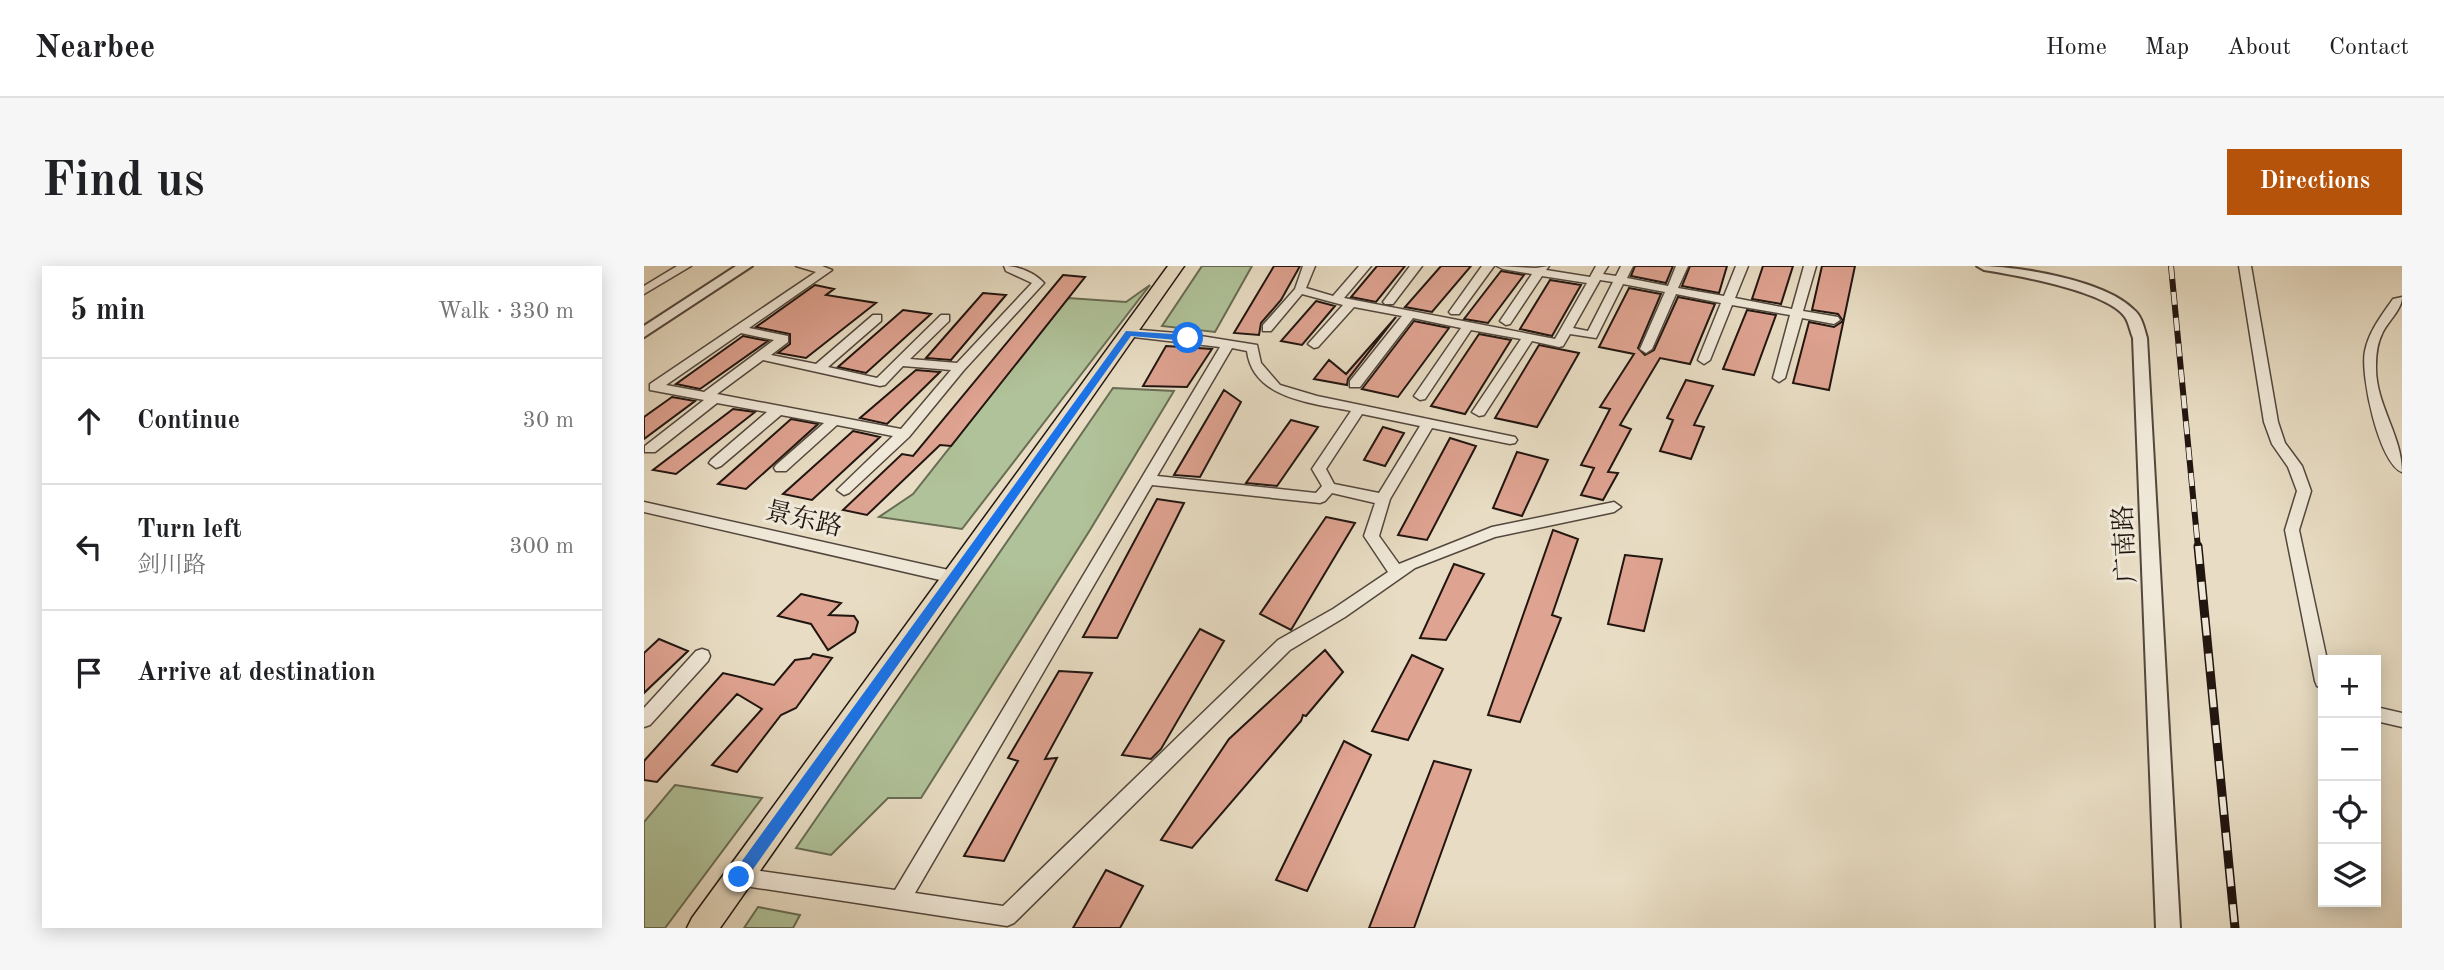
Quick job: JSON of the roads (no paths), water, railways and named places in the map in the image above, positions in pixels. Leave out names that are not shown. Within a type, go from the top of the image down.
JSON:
[{"type":"main road","points":[[702,928],[1176,266]]},
{"type":"street","points":[[644,292],[685,266]]},
{"type":"street","points":[[644,333],[745,266]]},
{"type":"street","points":[[802,266],[829,268]]},
{"type":"street","points":[[844,490],[904,434],[960,367],[1038,283],[1032,277],[1010,269],[1010,266]]},
{"type":"street","points":[[1267,328],[1300,289],[1310,266]]},
{"type":"street","points":[[1336,300],[1365,266]]},
{"type":"street","points":[[1389,302],[1416,266]]},
{"type":"street","points":[[1455,312],[1488,266]]},
{"type":"street","points":[[1503,266],[1598,274],[1619,281],[1834,320]]},
{"type":"street","points":[[1566,330],[1592,335],[1626,266]]},
{"type":"street","points":[[1646,349],[1682,266]]},
{"type":"street","points":[[1704,360],[1742,266]]},
{"type":"street","points":[[1779,379],[1810,266]]},
{"type":"street","name":"广南路","points":[[1984,266],[2099,294],[2130,313],[2140,338],[2168,928]]},
{"type":"street","points":[[2245,266],[2271,422],[2279,444],[2295,466],[2304,491],[2292,530],[2318,657]]},
{"type":"street","points":[[829,268],[655,387],[904,434]]},
{"type":"street","points":[[1506,321],[1541,269]]},
{"type":"street","points":[[1300,289],[1336,300],[1559,342],[1598,274]]},
{"type":"street","points":[[2402,300],[2397,301],[2374,337],[2370,356],[2374,401],[2388,441],[2402,467]]},
{"type":"street","points":[[1314,344],[1352,302]]},
{"type":"street","points":[[1355,384],[1411,313]]},
{"type":"street","points":[[818,369],[877,318]]},
{"type":"street","points":[[760,356],[880,382],[945,318]]},
{"type":"street","points":[[1420,396],[1468,326]]},
{"type":"street","points":[[650,449],[784,339],[739,329]]},
{"type":"street","points":[[1129,333],[1253,348],[1255,363],[1275,388],[1359,409],[1510,440]]},
{"type":"street","points":[[1479,412],[1529,337]]},
{"type":"street","points":[[900,900],[1228,344]]},
{"type":"street","points":[[901,362],[960,367]]},
{"type":"street","points":[[1329,487],[1320,469],[1359,409]]},
{"type":"street","points":[[716,463],[778,410]]},
{"type":"street","points":[[781,468],[835,421]]},
{"type":"street","points":[[1396,573],[1371,536],[1383,499],[1428,424]]},
{"type":"street","points":[[1148,480],[1320,498],[1329,487]]},
{"type":"street","points":[[1329,487],[1383,499]]},
{"type":"street","name":"景东路","points":[[644,507],[953,577]]},
{"type":"street","points":[[739,877],[900,900],[988,921],[1007,916],[1284,645],[1339,613],[1410,564],[1492,531],[1614,507]]},
{"type":"street","points":[[644,720],[702,656]]},
{"type":"street","points":[[2381,715],[2402,720]]},
{"type":"railway","points":[[2171,266],[2198,548]]},
{"type":"railway","points":[[2198,546],[2235,928]]}]
